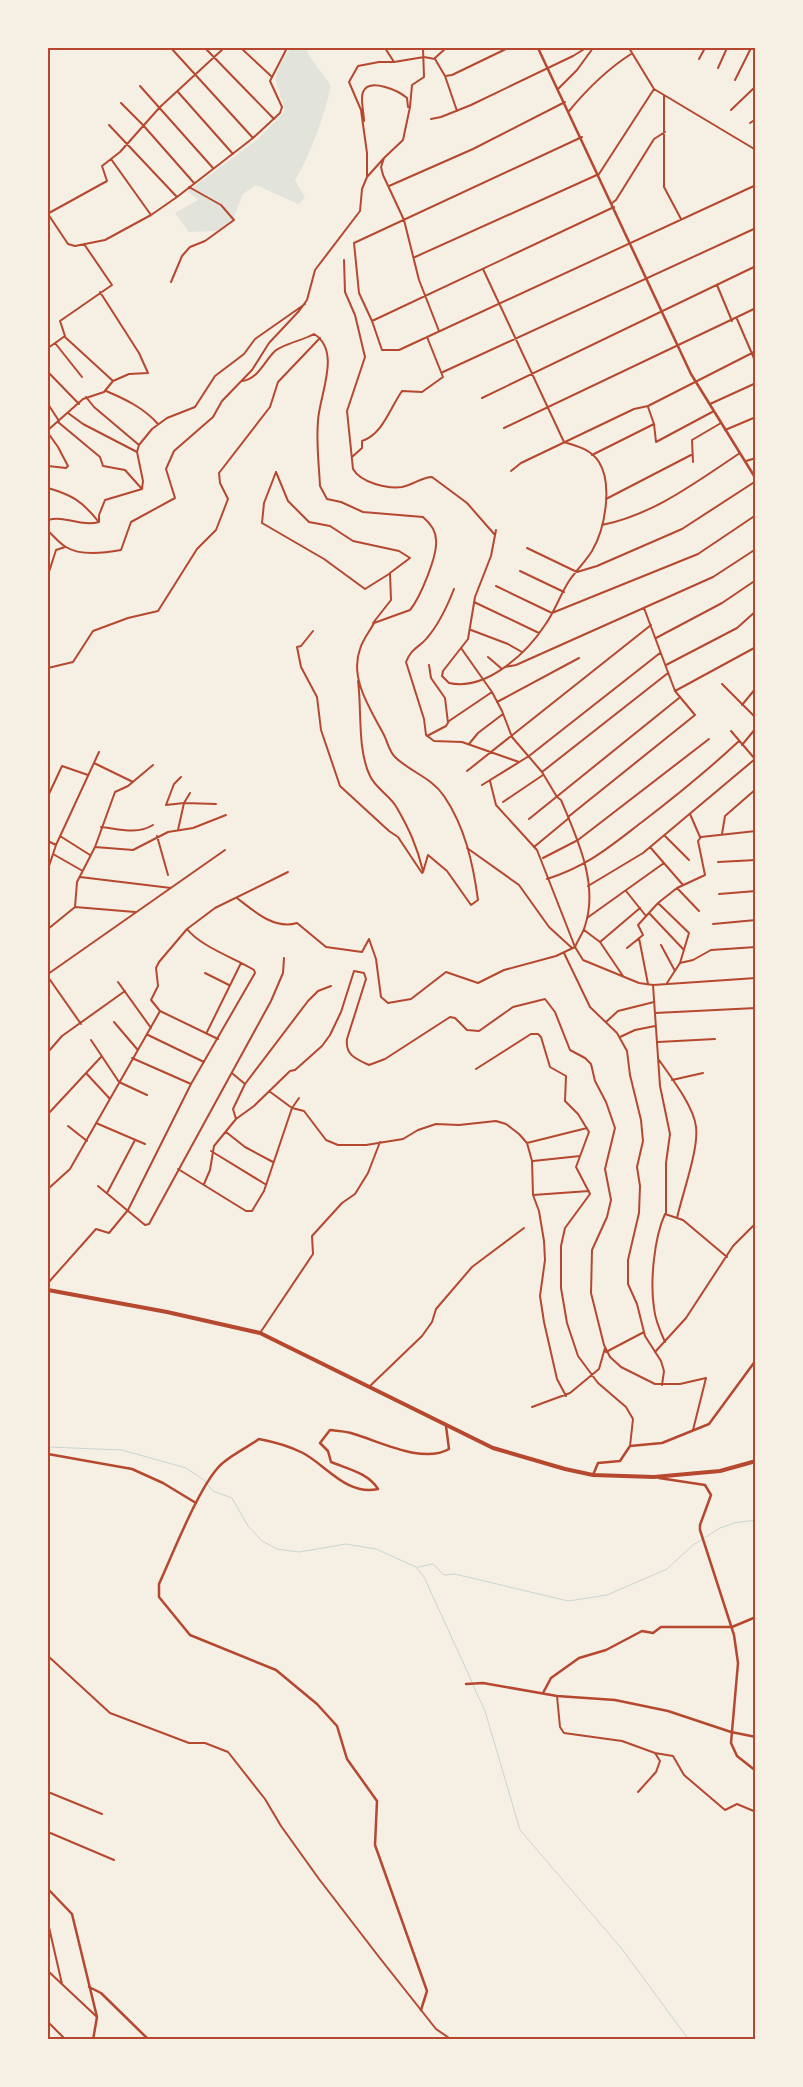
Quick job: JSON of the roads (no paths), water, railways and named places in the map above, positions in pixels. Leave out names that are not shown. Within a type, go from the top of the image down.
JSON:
[{"type":"highway","points":[[48,1290],[167,1312],[260,1333],[493,1448],[565,1470],[593,1475],[654,1477],[720,1471],[756,1461]]},
{"type":"street","points":[[171,48],[253,138]]},
{"type":"street","points":[[205,48],[274,119]]},
{"type":"street","points":[[224,48],[160,107],[127,144],[102,166],[107,181],[48,214],[68,244],[75,246],[105,240],[151,215],[253,138],[274,119],[282,107],[271,86],[271,76],[288,48]]},
{"type":"street","points":[[241,48],[271,76]]},
{"type":"street","points":[[385,48],[394,62]]},
{"type":"street","points":[[48,531],[64,546],[95,553],[121,550],[131,522],[175,498],[166,469],[174,451],[213,417],[222,401],[252,370],[269,343],[305,304],[315,270],[360,211],[362,189],[367,177],[403,140],[412,86],[424,77],[423,48]]},
{"type":"street","points":[[364,126],[361,110],[349,82],[358,66],[424,57],[435,58],[446,48]]},
{"type":"street","points":[[445,76],[452,75],[508,48]]},
{"type":"street","points":[[527,548],[577,572],[597,566],[682,528],[755,478],[696,381],[678,346],[582,137],[538,48]]},
{"type":"street","points":[[431,118],[457,111],[586,48]]},
{"type":"street","points":[[558,89],[577,70],[593,48]]},
{"type":"street","points":[[629,48],[654,89],[756,150]]},
{"type":"street","points":[[699,59],[705,48]]},
{"type":"street","points":[[718,68],[727,48]]},
{"type":"street","points":[[735,80],[751,48]]},
{"type":"street","points":[[569,111],[588,88],[609,68],[632,54]]},
{"type":"street","points":[[435,58],[445,76],[457,111]]},
{"type":"street","points":[[140,86],[214,168]]},
{"type":"street","points":[[367,177],[362,94],[364,90],[385,86],[396,89],[407,98],[408,107],[410,107]]},
{"type":"street","points":[[732,110],[756,86]]},
{"type":"street","points":[[415,257],[598,174],[654,89]]},
{"type":"street","points":[[177,91],[232,154]]},
{"type":"street","points":[[664,95],[664,187],[681,219]]},
{"type":"street","points":[[389,186],[473,149],[565,102]]},
{"type":"street","points":[[121,104],[143,125],[194,183]]},
{"type":"street","points":[[750,123],[756,119]]},
{"type":"street","points":[[109,125],[177,197]]},
{"type":"street","points":[[612,203],[616,200],[654,139],[665,132]]},
{"type":"street","points":[[582,137],[354,243],[359,294],[372,321],[382,350],[400,350],[756,185]]},
{"type":"street","points":[[384,158],[381,167],[404,220],[424,297],[439,331]]},
{"type":"street","points":[[111,159],[151,215]]},
{"type":"street","points":[[171,282],[182,256],[190,247],[200,241],[205,241],[234,220],[220,205],[189,187]]},
{"type":"street","points":[[372,321],[614,207]]},
{"type":"street","points":[[443,372],[756,228]]},
{"type":"street","points":[[84,244],[112,285],[60,321],[64,336],[112,381]]},
{"type":"street","points":[[344,260],[345,292],[355,315],[365,357],[347,411],[354,472],[364,480],[400,487],[425,477],[432,477],[467,504],[495,535]]},
{"type":"street","points":[[482,398],[756,266]]},
{"type":"street","points":[[483,269],[564,442],[584,448],[599,461],[603,472],[606,499],[605,515],[593,550],[539,633],[522,652],[503,668],[484,680],[454,684],[445,680],[442,676],[443,671],[468,639],[471,630],[474,602],[491,556],[496,530]]},
{"type":"street","points":[[717,285],[732,321]]},
{"type":"street","points":[[48,466],[66,468],[68,466],[48,431],[86,397],[106,391],[112,381],[129,374],[148,373],[138,353],[100,292]]},
{"type":"street","points":[[142,489],[143,481],[137,452],[139,445],[158,424],[195,407],[215,376],[244,354],[255,339],[305,304]]},
{"type":"street","points":[[504,428],[737,319],[756,308]]},
{"type":"street","points":[[737,319],[756,363]]},
{"type":"street","points":[[242,381],[248,381],[258,372],[275,350],[314,334],[320,338],[327,351],[327,372],[318,423],[320,486],[325,496],[327,499],[341,502],[363,512],[423,517],[430,522],[436,536],[436,551],[414,606],[410,610],[380,620],[371,627]]},
{"type":"street","points":[[48,348],[64,336]]},
{"type":"street","points":[[351,458],[362,448],[362,441],[373,435],[386,421],[402,391],[422,392],[443,377],[443,372],[428,336]]},
{"type":"street","points":[[48,668],[73,662],[88,638],[100,627],[154,613],[160,608],[197,550],[216,530],[224,514],[228,499],[220,483],[220,472],[270,407],[278,382],[320,338]]},
{"type":"street","points":[[55,343],[82,377]]},
{"type":"street","points":[[511,471],[521,462],[634,409],[648,406],[756,351]]},
{"type":"street","points":[[48,372],[79,404]]},
{"type":"street","points":[[710,404],[756,383]]},
{"type":"street","points":[[106,391],[137,406],[150,415],[158,424]]},
{"type":"street","points":[[86,397],[94,407],[139,445]]},
{"type":"street","points":[[48,404],[58,422],[98,455],[102,466],[125,470],[142,489]]},
{"type":"street","points":[[648,406],[654,424],[656,442],[714,411]]},
{"type":"street","points":[[68,413],[83,424],[137,452]]},
{"type":"street","points":[[725,430],[756,417]]},
{"type":"street","points":[[693,462],[691,455],[692,440],[721,423]]},
{"type":"street","points":[[592,455],[654,424]]},
{"type":"street","points":[[48,438],[52,439]]},
{"type":"street","points":[[602,526],[616,523],[668,501],[740,453]]},
{"type":"street","points":[[606,499],[691,455]]},
{"type":"street","points":[[745,462],[756,458]]},
{"type":"street","points":[[276,472],[288,501],[310,522],[330,526],[353,541],[399,551],[410,558],[390,573],[365,589],[324,559],[262,522],[264,503],[276,472]]},
{"type":"street","points":[[48,488],[70,495],[85,504],[99,522]]},
{"type":"street","points":[[99,522],[98,515],[105,500],[142,489]]},
{"type":"street","points":[[496,586],[552,614],[698,554],[756,515]]},
{"type":"street","points":[[48,520],[66,519],[91,525],[99,522]]},
{"type":"street","points":[[48,574],[56,550],[64,546]]},
{"type":"street","points":[[488,657],[503,668],[516,665],[713,577],[756,549]]},
{"type":"street","points":[[520,571],[564,592]]},
{"type":"street","points":[[390,573],[391,600],[377,616],[358,656],[362,739],[369,776],[398,808],[408,824],[417,845],[424,872]]},
{"type":"street","points":[[656,638],[722,603],[756,580]]},
{"type":"street","points":[[454,589],[437,626],[424,641],[414,648],[406,662],[427,736],[434,741],[469,744],[520,762]]},
{"type":"street","points":[[474,602],[539,633]]},
{"type":"street","points":[[534,847],[694,718],[694,714],[675,691],[652,625],[644,608]]},
{"type":"street","points":[[666,665],[738,628],[756,612]]},
{"type":"street","points":[[467,770],[512,737],[652,625]]},
{"type":"street","points":[[471,630],[508,644],[522,652]]},
{"type":"street","points":[[313,631],[301,646],[297,647],[298,656],[301,667],[317,696],[321,730],[336,777],[348,793],[388,831],[398,837],[417,868],[422,874],[424,872]]},
{"type":"street","points":[[675,691],[756,647]]},
{"type":"street","points":[[237,898],[251,910],[280,925],[297,923],[326,947],[362,952],[369,939],[376,959],[381,997],[388,1003],[411,998],[446,972],[478,983],[504,970],[564,953],[573,948],[584,930],[587,918],[588,886],[585,864],[578,840],[561,800],[512,737],[498,702],[461,648]]},
{"type":"street","points":[[482,785],[520,762],[660,652]]},
{"type":"street","points":[[498,702],[578,658]]},
{"type":"street","points":[[429,665],[431,678],[445,698],[448,723]]},
{"type":"street","points":[[503,802],[542,774],[668,673]]},
{"type":"street","points":[[358,676],[374,719],[384,734],[392,754],[401,763],[416,770],[443,793],[458,818],[473,868],[478,900],[471,905],[447,871],[428,855],[424,872]]},
{"type":"street","points":[[722,684],[756,718]]},
{"type":"street","points":[[742,705],[756,688]]},
{"type":"street","points":[[427,736],[446,726],[492,692]]},
{"type":"street","points":[[529,818],[680,697]]},
{"type":"street","points":[[469,744],[478,733],[503,714]]},
{"type":"street","points":[[742,745],[756,728]]},
{"type":"street","points":[[588,886],[665,836],[755,759],[730,731]]},
{"type":"street","points":[[542,858],[578,840],[709,738]]},
{"type":"street","points":[[547,879],[585,864],[604,852],[688,787],[739,741]]},
{"type":"street","points":[[48,869],[56,845],[99,752]]},
{"type":"street","points":[[94,763],[133,782]]},
{"type":"street","points":[[48,929],[75,907],[82,871],[95,847],[114,792],[133,782],[153,765]]},
{"type":"street","points":[[48,796],[62,766],[88,775]]},
{"type":"street","points":[[181,777],[174,784],[166,805],[184,802],[216,804]]},
{"type":"street","points":[[490,781],[496,805],[542,858],[547,879],[573,948]]},
{"type":"street","points":[[722,834],[724,817],[756,789]]},
{"type":"street","points":[[178,830],[184,802],[190,793]]},
{"type":"street","points":[[627,948],[644,934],[638,925],[658,903],[683,884],[705,875],[698,841],[700,837],[690,814]]},
{"type":"street","points":[[95,847],[133,850],[157,836],[193,828],[226,815]]},
{"type":"street","points":[[102,827],[132,831],[144,830],[152,825]]},
{"type":"street","points":[[700,837],[756,832]]},
{"type":"street","points":[[60,836],[91,855]]},
{"type":"street","points":[[157,836],[168,875]]},
{"type":"street","points":[[665,836],[689,860]]},
{"type":"street","points":[[48,841],[56,845]]},
{"type":"street","points":[[650,847],[683,884]]},
{"type":"street","points":[[467,848],[509,876],[519,885],[550,927],[583,960],[624,976],[632,982],[652,985],[756,978]]},
{"type":"street","points":[[81,1024],[48,975],[225,850]]},
{"type":"street","points":[[53,854],[82,871]]},
{"type":"street","points":[[718,862],[756,860]]},
{"type":"street","points":[[587,918],[664,863]]},
{"type":"street","points":[[218,1039],[207,1032],[160,1011],[150,1000],[158,986],[156,968],[187,929],[215,908],[288,872]]},
{"type":"street","points":[[80,877],[171,888]]},
{"type":"street","points":[[677,888],[699,911]]},
{"type":"street","points":[[626,891],[646,916]]},
{"type":"street","points":[[719,894],[756,892]]},
{"type":"street","points":[[658,903],[688,931],[680,963],[667,984]]},
{"type":"street","points":[[75,907],[136,912]]},
{"type":"street","points":[[600,942],[640,908]]},
{"type":"street","points":[[649,913],[684,950]]},
{"type":"street","points":[[713,924],[756,920]]},
{"type":"street","points":[[48,1283],[92,1232],[99,1229],[109,1233],[128,1210],[191,1084],[255,973],[254,970],[242,963],[195,938],[187,929]]},
{"type":"street","points":[[584,930],[600,942],[624,976]]},
{"type":"street","points":[[639,938],[648,984]]},
{"type":"street","points":[[661,945],[674,971]]},
{"type":"street","points":[[680,963],[693,960],[711,950],[756,947]]},
{"type":"street","points":[[564,953],[590,1007],[620,1037],[627,1051],[643,1136],[638,1167],[639,1213],[628,1260],[628,1284],[637,1304],[644,1332],[664,1371],[662,1386]]},
{"type":"street","points":[[98,1186],[147,1225],[200,1127],[233,1074],[271,1002],[284,972],[284,958]]},
{"type":"street","points":[[207,1032],[242,963]]},
{"type":"street","points":[[204,1184],[210,1170],[212,1152],[236,1119],[254,1106],[268,1090],[322,1046],[341,1012],[354,971],[364,973],[366,979],[346,1047],[353,1057],[369,1065],[385,1059],[450,1017],[455,1018],[467,1030],[479,1031],[513,1007],[540,999],[547,1000],[570,1050],[585,1058],[591,1064],[595,1081],[606,1102],[614,1128],[605,1169],[611,1200],[607,1217],[592,1250],[591,1293],[606,1350],[627,1370],[662,1386],[689,1383],[703,1377],[706,1379],[694,1430]]},
{"type":"street","points":[[205,973],[230,986]]},
{"type":"street","points":[[118,982],[151,1028]]},
{"type":"street","points":[[652,985],[660,1086],[670,1134],[666,1163],[666,1214],[659,1230],[653,1298],[656,1318],[665,1342]]},
{"type":"street","points":[[236,1119],[233,1109],[245,1084],[313,996],[318,991],[332,986]]},
{"type":"street","points":[[48,1052],[62,1036],[125,991]]},
{"type":"street","points":[[606,1022],[618,1010],[654,1002]]},
{"type":"street","points":[[655,1013],[756,1008]]},
{"type":"street","points":[[48,1189],[70,1169],[160,1011]]},
{"type":"street","points":[[114,1022],[138,1050]]},
{"type":"street","points":[[620,1037],[635,1030],[656,1026]]},
{"type":"street","points":[[147,1034],[204,1062]]},
{"type":"street","points":[[476,1069],[531,1034],[538,1034],[541,1037],[550,1067],[566,1076],[565,1101],[578,1114],[587,1128],[588,1137],[576,1167],[577,1173],[589,1191]]},
{"type":"street","points":[[657,1042],[715,1039]]},
{"type":"street","points":[[91,1040],[119,1082],[147,1095]]},
{"type":"street","points":[[48,1114],[101,1057]]},
{"type":"street","points":[[132,1058],[191,1084]]},
{"type":"street","points":[[658,1058],[672,1080],[696,1127],[690,1165],[677,1218]]},
{"type":"street","points":[[86,1073],[110,1099]]},
{"type":"street","points":[[672,1080],[703,1073]]},
{"type":"street","points":[[233,1074],[245,1084]]},
{"type":"street","points":[[268,1090],[292,1108],[304,1111],[311,1117],[326,1140],[338,1145],[366,1145],[403,1139],[418,1130],[436,1124],[459,1125],[496,1121],[506,1124],[527,1144],[532,1162],[533,1195],[539,1211],[545,1250],[540,1296],[544,1322],[557,1379],[566,1396]]},
{"type":"street","points":[[178,1169],[249,1212],[266,1184],[292,1108],[299,1098]]},
{"type":"street","points":[[96,1123],[145,1144]]},
{"type":"street","points":[[68,1126],[87,1141]]},
{"type":"street","points":[[527,1144],[587,1128]]},
{"type":"street","points":[[226,1132],[245,1147],[273,1162]]},
{"type":"street","points":[[107,1193],[135,1140]]},
{"type":"street","points":[[260,1333],[313,1254],[312,1236],[342,1203],[355,1194],[368,1173],[380,1142]]},
{"type":"street","points":[[212,1152],[266,1184]]},
{"type":"street","points":[[532,1162],[580,1156]]},
{"type":"street","points":[[533,1195],[589,1191]]},
{"type":"street","points":[[589,1191],[565,1228],[561,1246],[561,1288],[567,1323],[578,1356],[592,1376],[626,1407],[633,1419],[630,1446],[620,1461],[598,1463],[593,1475]]},
{"type":"street","points":[[666,1214],[691,1225],[727,1257]]},
{"type":"street","points":[[655,1352],[690,1312],[741,1236],[756,1223]]},
{"type":"street","points":[[370,1386],[422,1336],[432,1322],[436,1309],[472,1267],[524,1228]]},
{"type":"street","points":[[532,1407],[566,1396],[592,1376],[601,1366],[606,1350],[644,1332]]},
{"type":"street","points":[[630,1446],[662,1443],[709,1424],[756,1360]]},
{"type":"street","points":[[421,2010],[427,1991],[375,1845],[377,1801],[347,1759],[337,1726],[317,1704],[276,1670],[190,1635],[159,1597],[159,1584],[196,1503],[213,1475],[223,1462],[259,1439],[279,1442],[305,1454],[332,1475],[354,1488],[370,1491],[378,1489],[373,1481],[362,1474],[331,1462],[328,1451],[320,1443],[330,1430],[352,1433],[402,1450],[439,1454],[449,1449],[446,1424]]},
{"type":"street","points":[[48,1454],[132,1469],[163,1483],[196,1503]]},
{"type":"street","points":[[654,1477],[705,1485],[711,1495],[700,1530],[732,1627],[738,1663],[731,1743],[737,1756],[756,1771]]},
{"type":"street","points":[[543,1693],[551,1678],[579,1658],[606,1650],[642,1631],[653,1633],[661,1628],[732,1627],[756,1617]]},
{"type":"street","points":[[48,1656],[110,1713],[189,1743],[204,1743],[228,1752],[264,1799],[319,1879],[436,2029],[452,2040]]},
{"type":"street","points":[[466,1684],[484,1683],[557,1696],[615,1700],[668,1710],[731,1732],[756,1737]]},
{"type":"street","points":[[557,1696],[560,1727],[564,1733],[622,1741],[655,1753],[675,1757],[684,1775],[725,1810],[737,1804],[756,1812]]},
{"type":"street","points":[[638,1792],[656,1772],[660,1761],[655,1753]]},
{"type":"street","points":[[48,1792],[102,1814]]},
{"type":"street","points":[[48,1832],[114,1860]]},
{"type":"street","points":[[48,1889],[72,1914],[97,2017],[93,2040]]},
{"type":"street","points":[[48,1923],[63,1985]]},
{"type":"street","points":[[48,1971],[97,2017]]},
{"type":"street","points":[[89,1987],[101,1993],[149,2040]]},
{"type":"street","points":[[48,2022],[66,2040]]},
{"type":"waterway","points":[[48,1447],[122,1450],[186,1468],[204,1480],[213,1491],[232,1498],[248,1526],[262,1541],[277,1549],[299,1552],[346,1544],[376,1549],[416,1567],[424,1577],[472,1682]]},
{"type":"waterway","points":[[418,1567],[433,1564],[444,1575],[455,1574],[568,1601],[607,1595],[667,1569],[693,1545],[720,1528],[734,1523],[756,1520]]},
{"type":"waterway","points":[[473,1685],[485,1711],[520,1830],[622,1949],[689,2040]]}]
